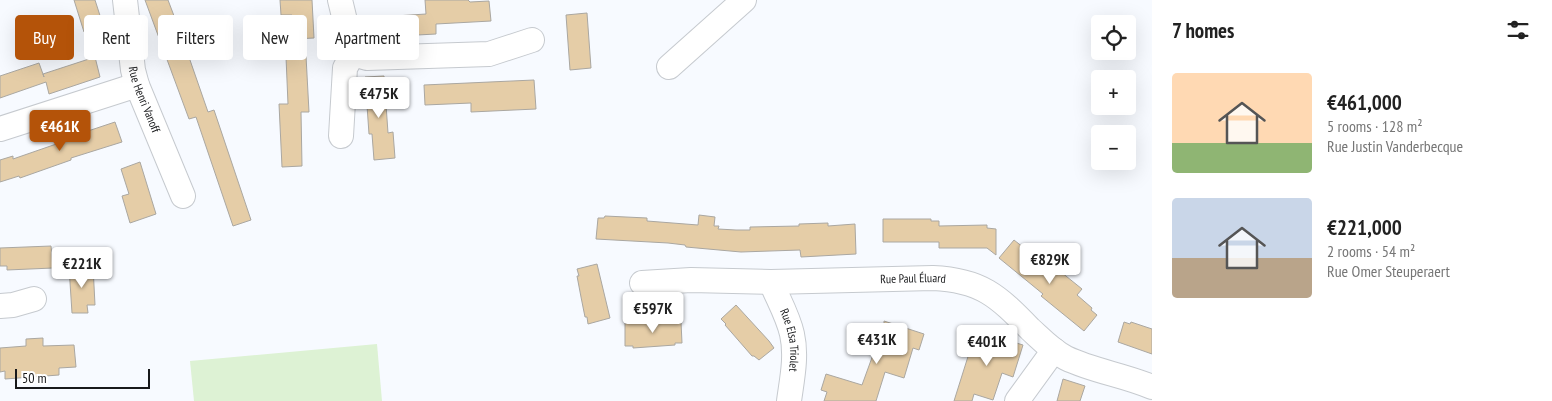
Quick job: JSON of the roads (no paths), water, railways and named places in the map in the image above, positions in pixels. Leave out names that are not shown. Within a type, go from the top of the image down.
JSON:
[{"type":"street","name":"Rue Henri Vanoff","points":[[125,0],[133,70],[137,85],[183,196]]},
{"type":"street","points":[[340,0],[343,15]]},
{"type":"street","points":[[669,67],[744,0]]},
{"type":"street","points":[[419,56],[489,54],[532,40]]},
{"type":"street","points":[[341,136],[345,68],[349,60]]},
{"type":"street","points":[[0,129],[137,85]]},
{"type":"street","name":"Rue Paul Éluard","points":[[642,283],[691,280],[771,282],[932,278],[962,281],[996,296],[1065,358],[1152,387]]},
{"type":"street","name":"Rue Elsa Triolet","points":[[771,282],[785,312],[792,334],[794,350],[793,374],[788,401]]},
{"type":"street","points":[[0,306],[13,306],[34,299]]},
{"type":"street","points":[[1017,401],[1054,350]]}]
